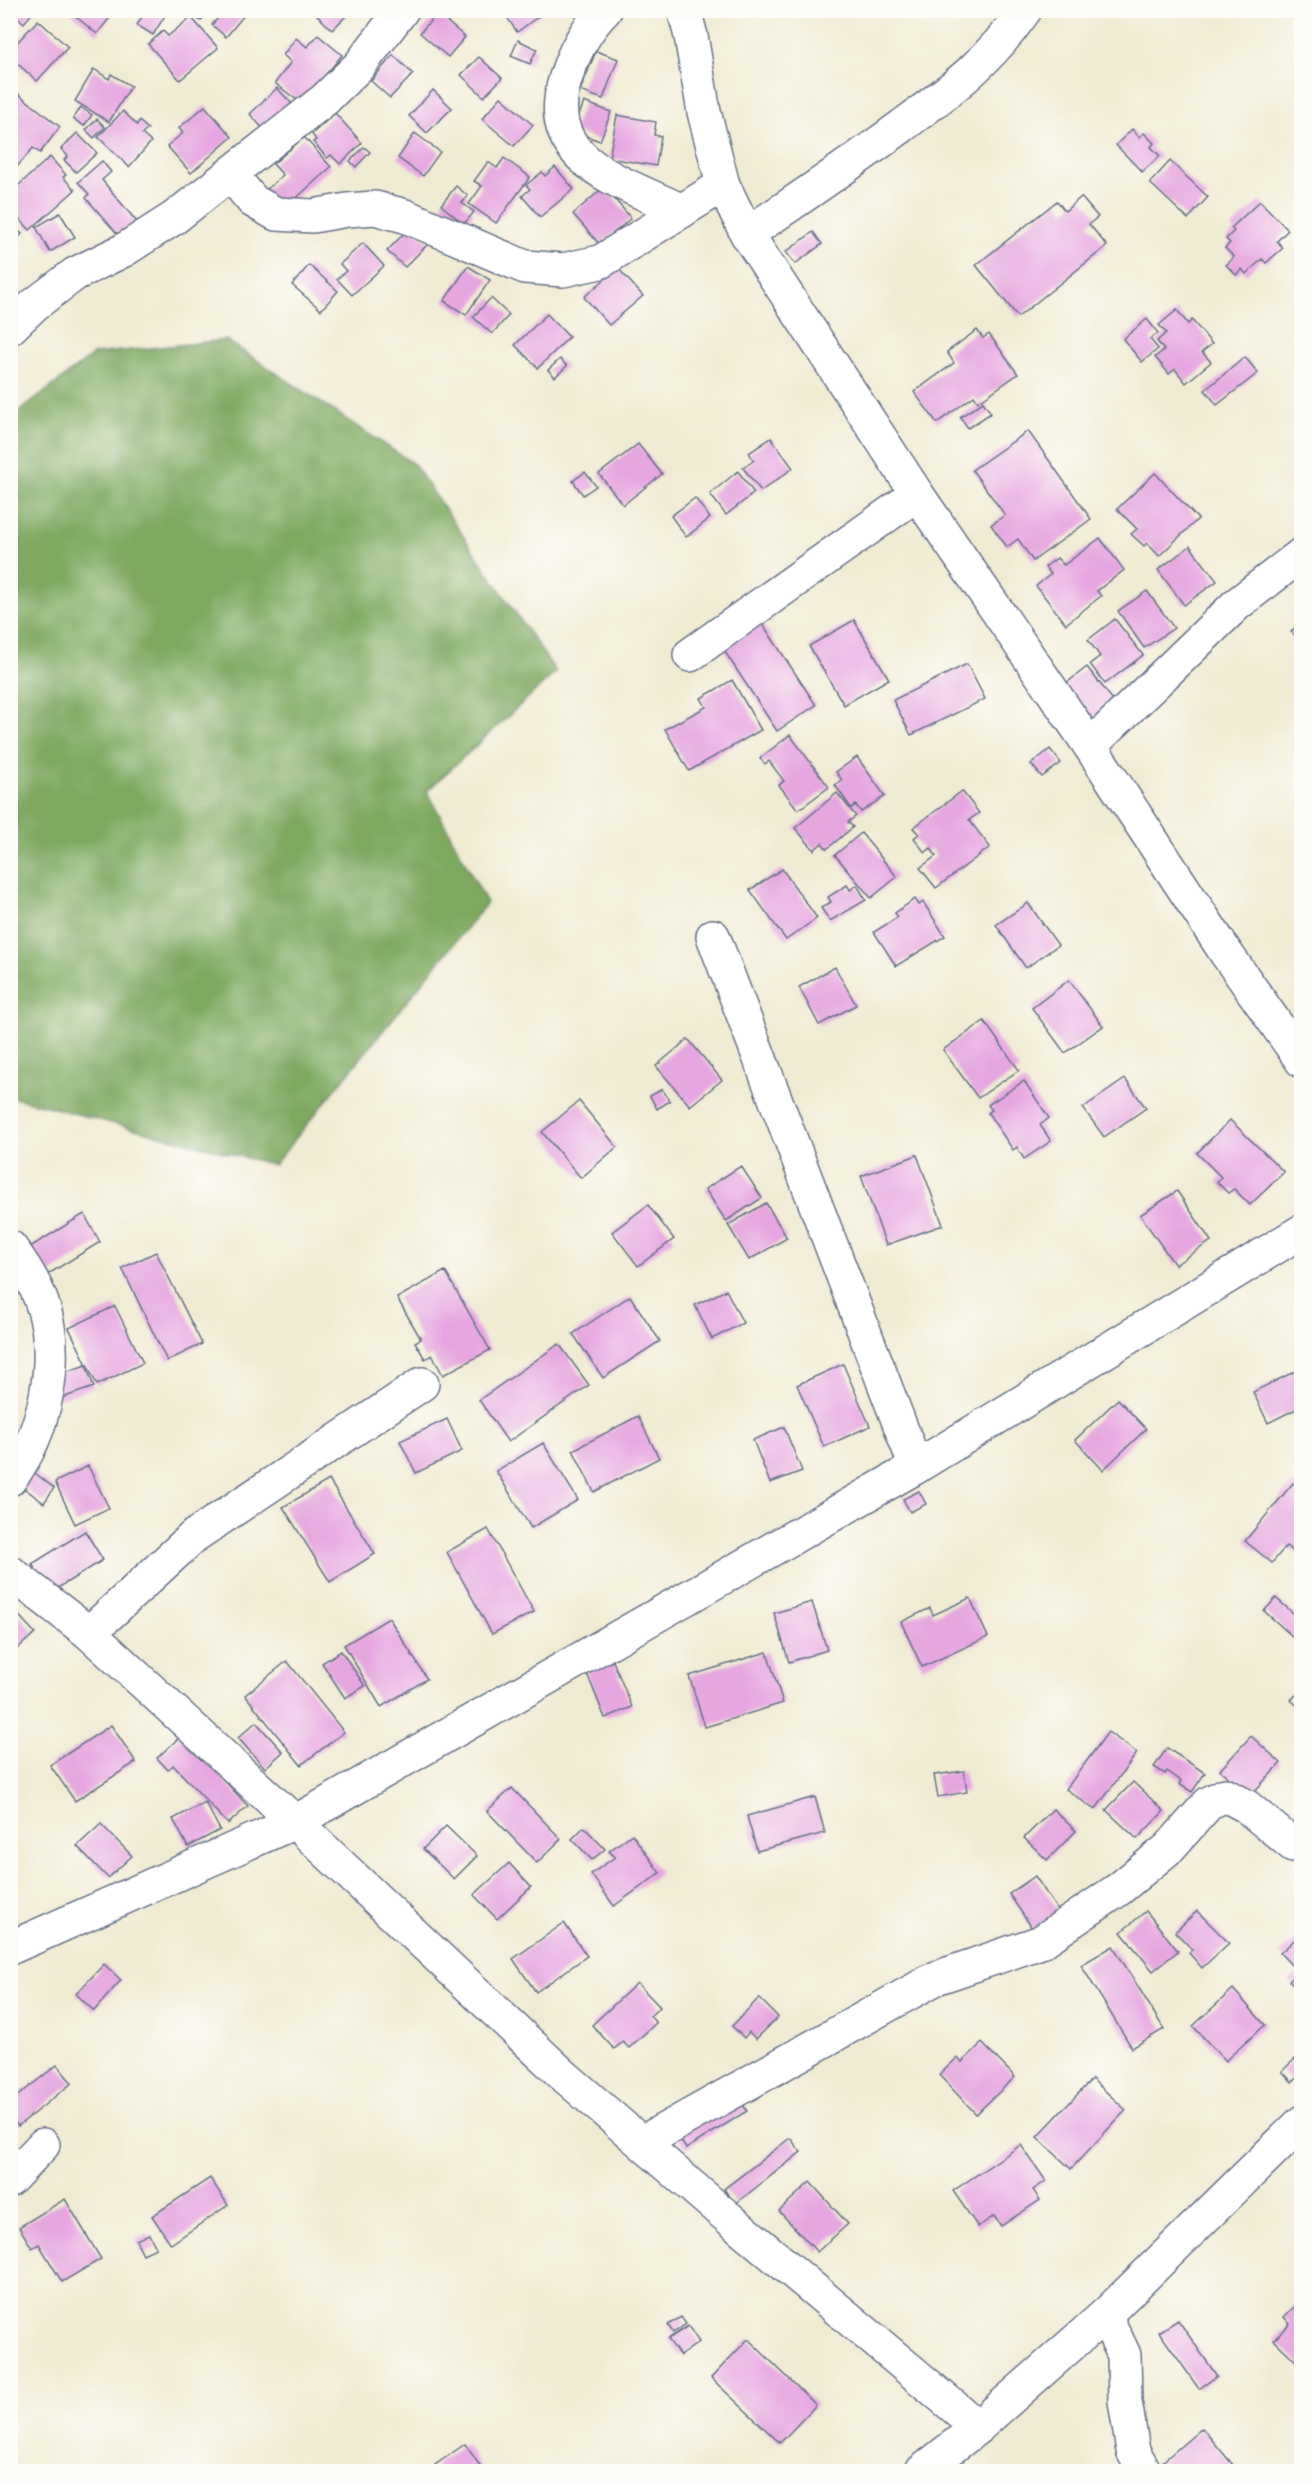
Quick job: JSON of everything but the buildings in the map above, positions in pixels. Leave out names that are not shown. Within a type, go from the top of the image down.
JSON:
[{"type":"street","points":[[10,328],[34,305],[75,274],[124,250],[164,224],[231,175],[324,100],[358,66],[402,10]]},
{"type":"street","points":[[605,10],[592,23],[573,55],[560,94],[560,122],[572,148],[593,168],[682,211]]},
{"type":"street","points":[[684,10],[704,112],[723,185],[747,234],[917,494],[1090,746],[1226,953],[1302,1061]]},
{"type":"street","points":[[747,234],[849,166],[966,78],[993,52],[1025,10]]},
{"type":"street","points":[[231,175],[253,201],[276,214],[313,216],[375,208],[405,216],[525,267],[563,270],[600,262],[723,185]]},
{"type":"street","points":[[690,655],[917,494]]},
{"type":"street","points":[[1090,746],[1236,605],[1302,554]]},
{"type":"street","points":[[713,936],[916,1467]]},
{"type":"street","points":[[10,1948],[295,1822],[916,1467],[1302,1231]]},
{"type":"street","points":[[10,1246],[30,1275],[43,1303],[48,1330],[49,1363],[45,1406],[36,1435],[10,1479]]},
{"type":"street","points":[[89,1633],[194,1536],[422,1384]]},
{"type":"street","points":[[10,1572],[89,1633],[295,1822],[562,2074],[718,2209],[978,2427]]},
{"type":"street","points":[[643,2142],[936,1978],[1041,1942],[1119,1889],[1169,1848],[1209,1803],[1225,1795],[1246,1806],[1293,1845]]},
{"type":"street","points":[[921,2472],[978,2427],[1105,2315],[1302,2122]]},
{"type":"street","points":[[10,2180],[43,2145]]},
{"type":"street","points":[[1105,2315],[1124,2355],[1125,2401],[1133,2451],[1145,2472]]},
{"type":"green space","points":[[226,340],[414,464],[556,672],[427,791],[487,903],[274,1165],[11,1097],[11,418],[94,354]]}]
